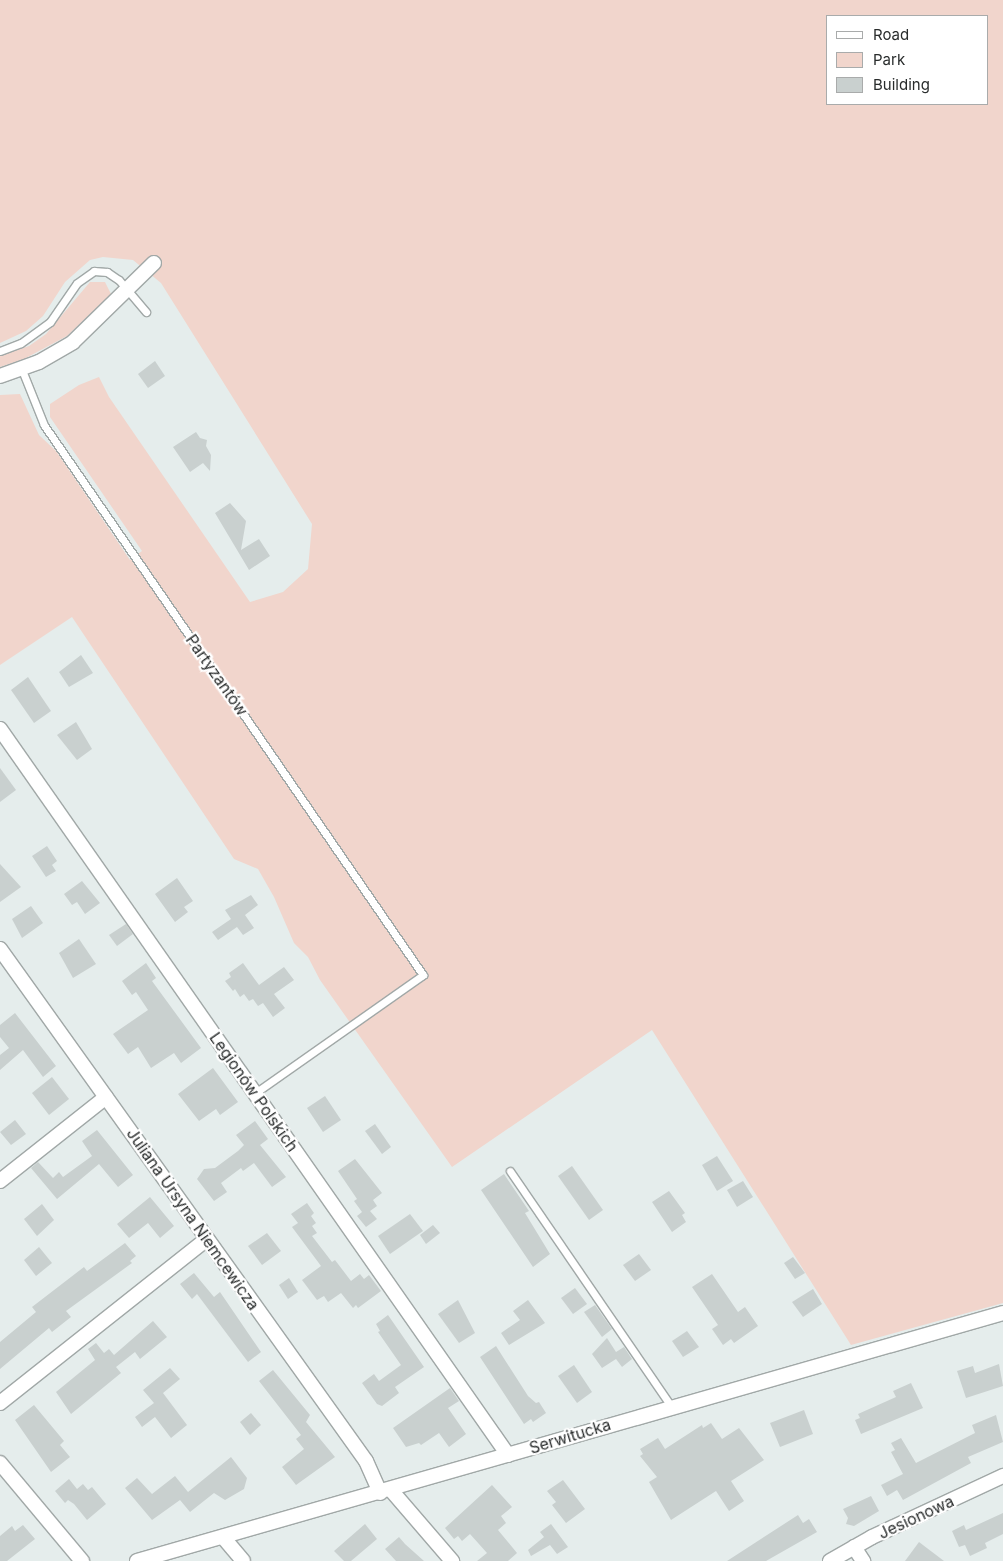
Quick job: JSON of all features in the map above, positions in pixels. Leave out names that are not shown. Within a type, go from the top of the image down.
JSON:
[{"type":"street","points":[[0,376],[22,370],[73,342],[129,290],[154,263]]},
{"type":"street","name":"Legionów Polskich","points":[[0,729],[508,1455]]},
{"type":"street","name":"Juliana Ursyna Niemcewicza","points":[[2,954],[386,1491],[452,1561]]},
{"type":"street","points":[[0,1181],[106,1097]]},
{"type":"street","points":[[0,1403],[207,1239]]},
{"type":"street","name":"Serwitucka","points":[[136,1561],[386,1491],[671,1406],[1003,1313]]},
{"type":"street","points":[[0,1463],[82,1561]]},
{"type":"street","name":"Jesionowa","points":[[830,1561],[854,1547],[1003,1476]]},
{"type":"street","points":[[223,1537],[243,1561]]},
{"type":"street","points":[[854,1547],[863,1561]]},
{"type":"lane","points":[[0,351],[21,343],[50,322],[86,274],[94,270],[107,272],[129,290],[146,312]]},
{"type":"lane","name":"Partyzantów","points":[[22,370],[44,425],[423,975],[255,1094]]},
{"type":"lane","points":[[510,1171],[671,1406]]},
{"type":"green space","points":[[0,0],[1003,0],[1003,1303],[851,1345],[652,1030],[452,1167],[320,980],[308,957],[294,943],[274,897],[258,869],[234,859],[72,617],[0,665],[0,395],[20,394],[39,435],[56,451],[130,560],[142,551],[50,417],[50,404],[79,385],[99,377],[109,397],[250,602],[283,592],[308,569],[312,524],[161,283],[133,260],[103,257],[90,260],[65,282],[43,316],[26,331],[0,343]]},
{"type":"green space","points":[[90,282],[105,282],[111,294],[67,336],[24,359],[0,367],[0,356],[29,346],[46,334]]},
{"type":"building","points":[[155,361],[165,376],[148,388],[138,374]]},
{"type":"building","points":[[196,432],[200,438],[207,440],[206,446],[211,455],[210,471],[203,463],[190,472],[173,447]]},
{"type":"building","points":[[230,503],[246,521],[241,550],[259,539],[270,556],[249,570],[215,513]]},
{"type":"building","points":[[81,655],[93,673],[69,687],[59,672]]},
{"type":"building","points":[[28,677],[51,711],[34,723],[11,690]]},
{"type":"building","points":[[76,722],[92,749],[77,760],[57,735]]},
{"type":"building","points":[[0,768],[16,790],[0,802]]},
{"type":"building","points":[[47,846],[57,861],[52,865],[56,871],[46,877],[32,856]]},
{"type":"building","points":[[0,864],[21,887],[0,902]]},
{"type":"building","points":[[177,878],[193,901],[184,907],[188,912],[175,922],[155,894]]},
{"type":"building","points":[[82,881],[100,903],[85,914],[77,902],[72,905],[64,894]]},
{"type":"building","points":[[251,895],[258,905],[245,915],[254,928],[243,935],[237,927],[218,940],[212,932],[231,919],[225,910]]},
{"type":"building","points":[[31,906],[43,923],[22,938],[12,919]]},
{"type":"building","points":[[126,924],[133,934],[117,946],[109,935]]},
{"type":"building","points":[[79,939],[96,964],[73,978],[59,953]]},
{"type":"building","points":[[146,963],[156,978],[152,981],[201,1048],[181,1063],[174,1053],[151,1068],[138,1047],[128,1054],[113,1034],[148,1010],[136,992],[132,995],[122,981]]},
{"type":"building","points":[[243,963],[259,985],[284,967],[294,980],[274,994],[285,1008],[273,1017],[263,1003],[258,1006],[253,999],[249,1001],[244,994],[240,997],[235,989],[233,991],[225,981],[231,977],[229,973]]},
{"type":"building","points":[[15,1013],[56,1066],[43,1077],[23,1050],[0,1070],[0,1055],[9,1048],[0,1037],[0,1025]]},
{"type":"building","points":[[213,1068],[238,1102],[220,1115],[216,1109],[199,1121],[178,1094]]},
{"type":"building","points":[[52,1077],[69,1099],[49,1115],[32,1093]]},
{"type":"building","points":[[325,1096],[341,1120],[323,1132],[307,1108]]},
{"type":"building","points":[[15,1120],[26,1134],[11,1145],[0,1132]]},
{"type":"building","points":[[255,1121],[268,1139],[260,1145],[286,1177],[272,1187],[254,1163],[243,1171],[241,1168],[221,1183],[227,1192],[214,1201],[197,1179],[204,1169],[215,1168],[244,1145],[236,1135]]},
{"type":"building","points":[[375,1124],[391,1147],[382,1154],[365,1131]]},
{"type":"building","points":[[97,1130],[133,1175],[118,1187],[99,1164],[57,1199],[31,1168],[38,1162],[53,1178],[59,1172],[63,1177],[92,1156],[82,1141]]},
{"type":"building","points":[[717,1156],[733,1181],[717,1191],[702,1165]]},
{"type":"building","points":[[355,1159],[382,1193],[373,1200],[377,1206],[370,1211],[377,1219],[366,1227],[357,1216],[362,1212],[354,1201],[357,1199],[338,1171]]},
{"type":"building","points":[[572,1166],[603,1210],[589,1220],[558,1176]]},
{"type":"building","points":[[504,1174],[529,1211],[525,1213],[550,1254],[533,1267],[481,1190]]},
{"type":"building","points":[[743,1181],[753,1197],[737,1207],[727,1190]]},
{"type":"building","points":[[669,1191],[685,1213],[682,1215],[686,1222],[672,1232],[652,1202]]},
{"type":"building","points":[[150,1197],[174,1226],[160,1238],[148,1223],[129,1238],[117,1224]]},
{"type":"building","points":[[307,1203],[314,1213],[311,1216],[316,1223],[312,1226],[317,1233],[312,1236],[332,1262],[335,1260],[351,1281],[360,1274],[364,1279],[369,1275],[381,1291],[358,1308],[356,1305],[353,1308],[341,1293],[328,1302],[324,1296],[317,1300],[302,1280],[321,1266],[292,1227],[298,1223],[291,1214]]},
{"type":"building","points":[[42,1204],[54,1220],[37,1236],[24,1219]]},
{"type":"building","points":[[410,1214],[423,1231],[390,1254],[378,1236]]},
{"type":"building","points":[[433,1225],[440,1233],[426,1244],[420,1235]]},
{"type":"building","points":[[267,1233],[281,1251],[262,1265],[248,1246]]},
{"type":"building","points":[[125,1243],[136,1256],[130,1261],[132,1263],[66,1311],[71,1317],[52,1332],[49,1328],[0,1369],[0,1342],[36,1312],[32,1307],[84,1267],[87,1271]]},
{"type":"building","points":[[39,1247],[52,1263],[36,1276],[24,1260]]},
{"type":"building","points":[[639,1254],[651,1270],[635,1281],[623,1265]]},
{"type":"building","points":[[793,1257],[805,1273],[795,1279],[784,1263]]},
{"type":"building","points":[[194,1273],[214,1297],[220,1292],[261,1352],[248,1362],[197,1294],[192,1299],[180,1284]]},
{"type":"building","points":[[712,1274],[738,1312],[745,1307],[758,1326],[734,1343],[731,1339],[723,1345],[712,1329],[718,1325],[692,1287]]},
{"type":"building","points":[[289,1278],[298,1292],[288,1299],[279,1285]]},
{"type":"building","points":[[575,1288],[587,1304],[573,1314],[561,1298]]},
{"type":"building","points":[[813,1289],[822,1304],[803,1317],[792,1302]]},
{"type":"building","points":[[458,1300],[475,1333],[459,1343],[438,1314]]},
{"type":"building","points":[[528,1300],[545,1323],[509,1345],[501,1333],[520,1320],[513,1311]]},
{"type":"building","points":[[595,1305],[612,1329],[602,1337],[584,1312]]},
{"type":"building","points":[[388,1315],[424,1367],[395,1387],[399,1393],[382,1406],[377,1404],[362,1383],[374,1374],[379,1381],[401,1365],[378,1332],[380,1331],[376,1324]]},
{"type":"building","points":[[153,1321],[167,1337],[140,1359],[135,1352],[116,1367],[121,1373],[71,1414],[56,1392],[95,1360],[88,1349],[96,1343],[104,1353],[109,1349],[114,1355]]},
{"type":"building","points":[[687,1331],[699,1347],[683,1357],[672,1341]]},
{"type":"building","points":[[607,1338],[616,1352],[624,1347],[632,1359],[622,1367],[616,1359],[602,1368],[592,1354]]},
{"type":"building","points":[[496,1346],[528,1396],[536,1403],[539,1402],[546,1413],[533,1422],[531,1419],[524,1424],[480,1357]]},
{"type":"building","points":[[999,1364],[1003,1386],[966,1398],[957,1371],[973,1366],[975,1373]]},
{"type":"building","points":[[574,1365],[592,1392],[577,1403],[558,1376]]},
{"type":"building","points":[[170,1368],[180,1379],[163,1393],[187,1425],[171,1438],[155,1417],[142,1427],[135,1417],[154,1403],[143,1390]]},
{"type":"building","points":[[273,1370],[310,1415],[306,1422],[335,1457],[296,1485],[282,1467],[304,1449],[296,1439],[301,1435],[259,1381]]},
{"type":"building","points":[[911,1383],[923,1408],[861,1434],[855,1420],[860,1418],[858,1414],[896,1397],[893,1391]]},
{"type":"building","points":[[450,1388],[459,1401],[448,1408],[466,1434],[449,1447],[439,1433],[421,1445],[419,1443],[406,1447],[393,1428]]},
{"type":"building","points":[[34,1405],[64,1441],[60,1445],[70,1457],[51,1472],[15,1420]]},
{"type":"building","points":[[804,1410],[813,1434],[780,1447],[770,1423]]},
{"type":"building","points":[[251,1413],[261,1425],[250,1435],[240,1422]]},
{"type":"building","points":[[996,1415],[1003,1442],[968,1457],[971,1463],[903,1500],[897,1490],[887,1496],[881,1485],[903,1474],[891,1452],[895,1450],[891,1443],[901,1438],[916,1463],[975,1433],[972,1425]]},
{"type":"building","points":[[711,1423],[722,1439],[739,1428],[764,1460],[731,1481],[744,1501],[729,1511],[716,1491],[671,1520],[649,1482],[657,1477],[640,1456],[643,1454],[640,1449],[658,1438],[665,1449],[702,1425],[703,1428]]},
{"type":"building","points":[[231,1457],[247,1478],[244,1489],[225,1500],[214,1493],[190,1512],[180,1500],[152,1520],[125,1488],[137,1478],[152,1494],[175,1476],[188,1492]]},
{"type":"building","points":[[69,1479],[77,1489],[83,1484],[88,1490],[92,1487],[106,1504],[87,1520],[74,1504],[68,1500],[65,1503],[55,1491]]},
{"type":"building","points":[[563,1480],[585,1509],[566,1523],[552,1505],[556,1502],[547,1491]]},
{"type":"building","points":[[492,1485],[512,1507],[501,1516],[506,1523],[498,1530],[517,1553],[508,1561],[477,1561],[487,1553],[470,1534],[462,1541],[458,1536],[454,1539],[445,1528]]},
{"type":"building","points":[[871,1496],[879,1511],[854,1526],[846,1524],[848,1518],[843,1509]]},
{"type":"building","points":[[1003,1513],[1003,1534],[985,1543],[987,1548],[970,1556],[965,1545],[959,1547],[952,1531],[964,1525],[966,1530]]},
{"type":"building","points":[[798,1515],[803,1523],[809,1519],[817,1532],[766,1561],[727,1561]]},
{"type":"building","points":[[365,1524],[377,1539],[351,1561],[344,1561],[334,1551]]},
{"type":"building","points":[[551,1524],[568,1547],[557,1554],[550,1545],[531,1556],[528,1550],[544,1537],[540,1532]]},
{"type":"building","points":[[23,1525],[35,1539],[7,1561],[0,1561],[0,1536],[12,1526],[15,1531]]},
{"type":"building","points":[[399,1537],[424,1561],[396,1561],[385,1549]]},
{"type":"building","points":[[919,1542],[944,1561],[905,1561]]}]
